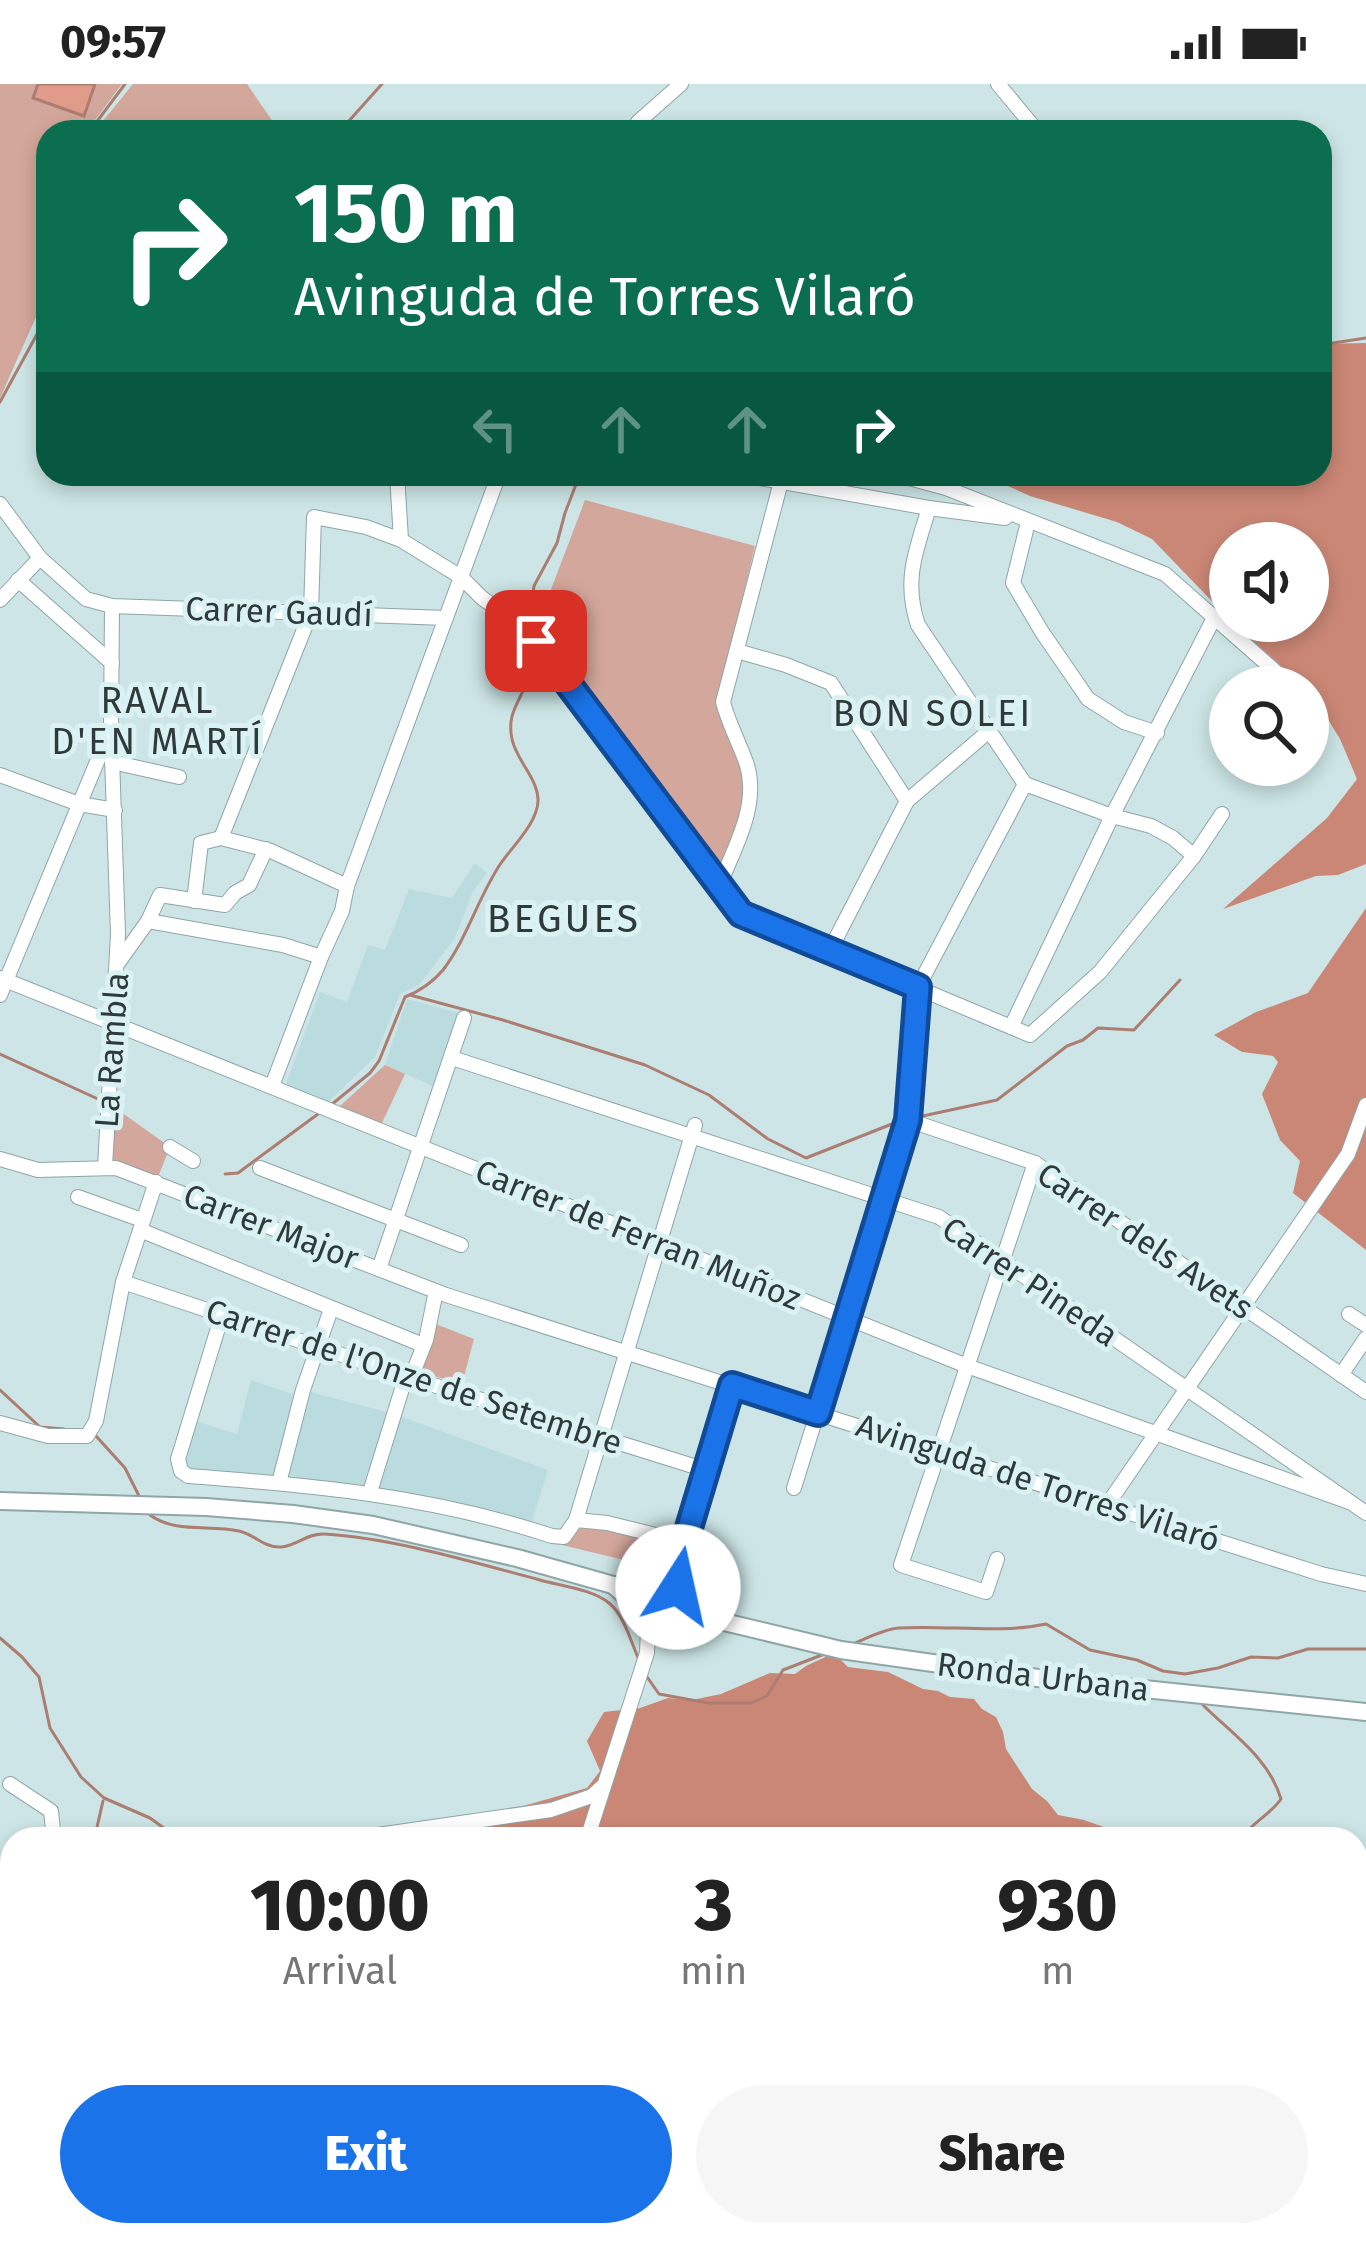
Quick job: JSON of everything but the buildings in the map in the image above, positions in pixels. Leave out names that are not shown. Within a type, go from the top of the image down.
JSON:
[{"type":"main road","points":[[2,1500],[293,1514],[374,1525],[613,1585],[664,1586]]},
{"type":"main road","points":[[613,1585],[659,1627]]},
{"type":"main road","points":[[659,1627],[642,1598],[664,1586]]},
{"type":"main road","name":"Ronda Urbana","points":[[664,1586],[686,1594],[691,1604],[724,1622],[877,1657],[1366,1712]]},
{"type":"main road","points":[[659,1627],[690,1619],[691,1604]]},
{"type":"main road","name":"Ronda Urbana","points":[[659,1627],[724,1622]]},
{"type":"street","points":[[640,120],[681,84]]},
{"type":"street","points":[[998,84],[1028,120]]},
{"type":"street","points":[[399,486],[401,540]]},
{"type":"street","points":[[272,1086],[342,911],[347,886],[495,486]]},
{"type":"street","points":[[720,884],[752,790],[723,702],[780,486]]},
{"type":"street","points":[[821,486],[1028,522]]},
{"type":"street","points":[[939,486],[1165,574],[1209,614]]},
{"type":"street","points":[[0,504],[40,558],[86,599],[112,606]]},
{"type":"street","points":[[929,508],[910,576],[912,604],[924,636],[1025,784],[1151,826],[1194,856]]},
{"type":"street","points":[[220,838],[311,612],[314,517],[401,540],[461,577],[522,627],[741,914],[1030,1035],[1100,972],[1222,814]]},
{"type":"street","points":[[1028,522],[1013,583],[1042,632],[1088,699],[1124,722],[1157,733]]},
{"type":"street","points":[[0,600],[40,558]]},
{"type":"street","points":[[18,580],[112,663]]},
{"type":"street","name":"Carrer Gaudí","points":[[112,606],[446,618]]},
{"type":"street","name":"La Rambla","points":[[105,1167],[118,934],[112,606]]},
{"type":"street","points":[[1011,1027],[1209,628]]},
{"type":"street","points":[[1241,642],[1269,666]]},
{"type":"street","points":[[737,651],[831,683],[907,801]]},
{"type":"street","points":[[2,984],[111,728]]},
{"type":"street","points":[[830,950],[907,801],[989,731]]},
{"type":"street","points":[[112,762],[179,776]]},
{"type":"street","points":[[0,775],[79,804],[115,810]]},
{"type":"street","points":[[794,1488],[908,1121],[918,987],[1025,784]]},
{"type":"street","points":[[194,901],[201,843],[220,838],[266,850],[347,886]]},
{"type":"street","points":[[117,964],[160,896],[224,905],[249,885],[266,850]]},
{"type":"street","points":[[148,921],[284,944],[321,957]]},
{"type":"street","name":"Carrer de Ferran Muñoz","points":[[2,984],[272,1086],[967,1366],[1349,1502]]},
{"type":"street","points":[[379,1269],[464,1018]]},
{"type":"street","name":"Carrer Pineda","points":[[452,1058],[694,1130],[939,1217],[1365,1511]]},
{"type":"street","points":[[1107,1504],[1348,1154],[1366,1105]]},
{"type":"street","name":"Carrer dels Avets","points":[[908,1121],[1035,1163],[1366,1392]]},
{"type":"street","points":[[222,1315],[180,1449],[178,1464],[188,1476],[370,1492],[564,1537],[577,1520],[694,1130]]},
{"type":"street","points":[[170,1147],[193,1161]]},
{"type":"street","name":"Carrer Major","points":[[0,1159],[38,1170],[105,1167],[436,1291]]},
{"type":"street","points":[[997,1559],[986,1592],[901,1565],[1035,1163]]},
{"type":"street","points":[[260,1168],[461,1245]]},
{"type":"street","points":[[0,1423],[48,1436],[87,1436],[96,1421],[123,1282],[157,1183]]},
{"type":"street","points":[[77,1197],[423,1345]]},
{"type":"street","name":"Carrer de l'Onze de Setembre","points":[[123,1282],[706,1470]]},
{"type":"street","points":[[370,1492],[423,1345],[436,1291]]},
{"type":"street","name":"Avinguda de Torres Vilaró","points":[[436,1291],[1321,1574],[1366,1584]]},
{"type":"street","points":[[279,1483],[331,1309]]},
{"type":"street","points":[[1349,1314],[1366,1325]]},
{"type":"street","points":[[1341,1375],[1366,1338]]},
{"type":"street","points":[[664,1586],[678,1564],[732,1385]]},
{"type":"street","points":[[577,1520],[608,1522],[684,1542]]},
{"type":"street","points":[[590,1827],[659,1627]]},
{"type":"street","points":[[10,1784],[51,1810],[53,1827]]},
{"type":"street","points":[[433,1827],[551,1810],[592,1796],[602,1787]]},
{"type":"shaded area","points":[[0,84],[122,84],[95,120],[36,120],[36,317],[0,398]]},
{"type":"shaded area","points":[[38,84],[95,84],[84,116],[33,98]]},
{"type":"shaded area","points":[[133,84],[247,84],[272,120],[104,120]]},
{"type":"shaded area","points":[[1366,343],[1366,864],[1223,909],[1327,818],[1357,779],[1329,721],[1329,666],[1281,666],[1254,642],[1329,642],[1329,522],[1209,522],[1209,598],[1152,539],[1117,522],[1008,486],[1332,486],[1332,344]]},
{"type":"shaded area","points":[[585,500],[755,546],[717,706],[741,769],[746,801],[718,871],[536,629]]},
{"type":"shaded area","points":[[475,863],[487,873],[473,891],[455,938],[419,985],[400,994],[375,1057],[328,1102],[286,1084],[320,992],[347,1002],[368,945],[385,950],[409,889],[452,898]]},
{"type":"shaded area","points":[[1366,908],[1366,1250],[1293,1193],[1300,1161],[1280,1140],[1262,1094],[1278,1062],[1273,1056],[1242,1052],[1214,1035],[1256,1012],[1308,993]]},
{"type":"shaded area","points":[[407,999],[459,1013],[435,1087],[385,1065]]},
{"type":"shaded area","points":[[385,1065],[405,1074],[381,1125],[340,1106]]},
{"type":"shaded area","points":[[107,1102],[170,1147],[156,1182],[104,1164]]},
{"type":"shaded area","points":[[433,1323],[474,1339],[462,1384],[417,1371]]},
{"type":"shaded area","points":[[251,1380],[301,1397],[303,1390],[394,1414],[548,1470],[529,1530],[424,1502],[188,1476],[178,1459],[189,1419],[237,1434]]},
{"type":"shaded area","points":[[576,1520],[668,1538],[653,1567],[562,1545]]},
{"type":"shaded area","points":[[834,1653],[848,1667],[888,1672],[923,1689],[974,1699],[996,1717],[1006,1749],[1032,1789],[1058,1815],[1104,1827],[475,1827],[488,1812],[587,1788],[600,1771],[587,1741],[604,1712],[640,1708],[668,1698],[692,1700],[721,1694],[770,1673],[795,1674]]},
{"type":"waterway","points":[[98,120],[125,84]]},
{"type":"waterway","points":[[350,120],[382,84]]},
{"type":"waterway","points":[[0,402],[36,336]]},
{"type":"waterway","points":[[1332,343],[1366,338]]},
{"type":"waterway","points":[[529,624],[534,586],[557,543],[575,486]]},
{"type":"waterway","points":[[331,1105],[379,1061],[405,997],[443,970],[493,876],[534,816],[537,791],[514,747],[511,729],[528,677],[528,639]]},
{"type":"waterway","points":[[918,1117],[997,1100],[1098,1028],[1134,1030],[1180,980]]},
{"type":"waterway","points":[[410,995],[645,1065],[709,1095],[768,1139],[806,1158],[902,1120]]},
{"type":"waterway","points":[[0,1054],[98,1099]]},
{"type":"waterway","points":[[225,1174],[238,1173],[318,1114]]},
{"type":"waterway","points":[[0,1390],[40,1427],[64,1429]]},
{"type":"waterway","points":[[96,1436],[125,1468],[139,1496]]},
{"type":"waterway","points":[[150,1515],[182,1527],[239,1531],[275,1547],[318,1534],[377,1540],[585,1591],[614,1608],[639,1660]]},
{"type":"waterway","points":[[853,1644],[899,1628],[1046,1624],[1090,1650],[1185,1674],[1308,1649],[1366,1649]]},
{"type":"waterway","points":[[0,1638],[39,1677],[50,1728],[81,1777],[104,1798],[162,1827]]},
{"type":"waterway","points":[[645,1674],[659,1694],[708,1703],[751,1703],[767,1696],[783,1670],[827,1653]]},
{"type":"waterway","points":[[1203,1705],[1259,1759],[1281,1799],[1251,1827]]},
{"type":"waterway","points":[[97,1827],[103,1801]]},
{"type":"district","name":"BON SOLEI","points":[[933,714]]},
{"type":"district","name":"RAVAL D'EN MARTÍ","points":[[158,722]]},
{"type":"district","name":"BEGUES","points":[[564,919]]},
{"type":"route","points":[[536,641],[741,914],[918,987],[908,1120],[818,1413],[732,1385],[678,1564],[678,1587]]}]
